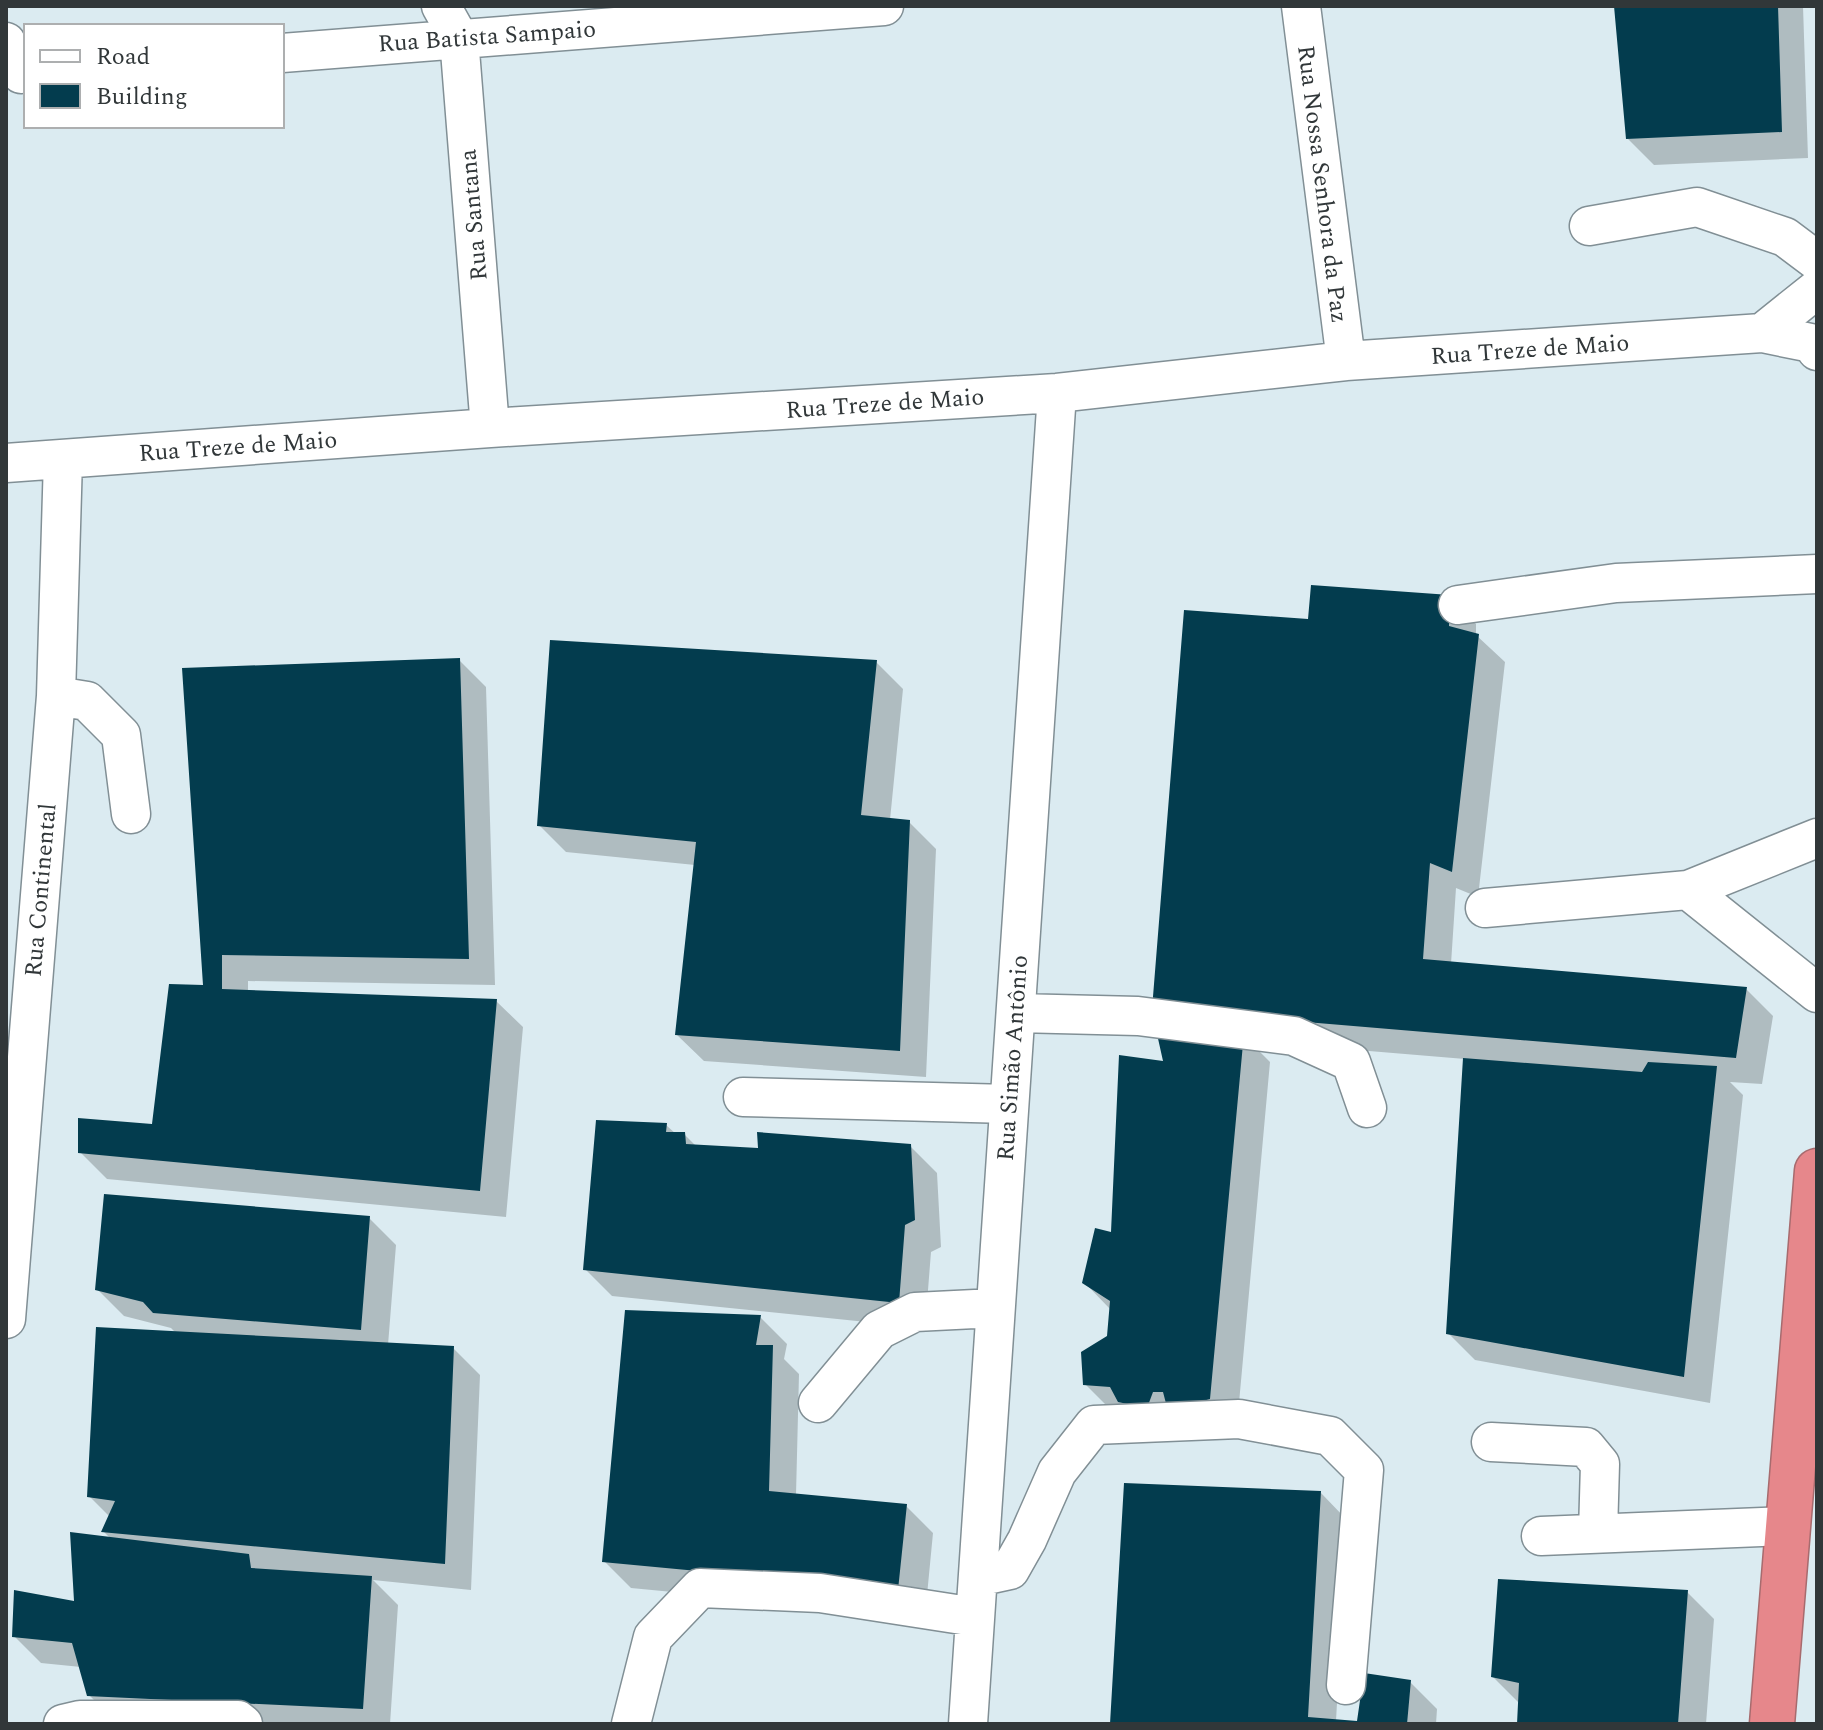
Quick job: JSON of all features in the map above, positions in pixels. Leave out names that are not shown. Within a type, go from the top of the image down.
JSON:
[{"type":"highway","points":[[1772,1724],[1788,1526],[1806,1437],[1817,1171]]},
{"type":"street","name":"Rua Batista Sampaio","points":[[284,53],[450,22],[884,6]]},
{"type":"street","name":"Rua Nossa Senhora da Paz","points":[[1301,6],[1346,361]]},
{"type":"street","name":"Rua Santana","points":[[450,22],[490,428]]},
{"type":"street","points":[[1589,226],[1697,207],[1785,237],[1817,261]]},
{"type":"street","points":[[1762,333],[1817,289]]},
{"type":"street","name":"Rua Treze de Maio","points":[[6,463],[490,428],[1057,393],[1346,361],[1762,333],[1811,343],[1817,351]]},
{"type":"street","name":"Rua Simão Antônio","points":[[968,1724],[1057,393]]},
{"type":"street","name":"Rua Continental","points":[[6,1319],[56,696],[63,459]]},
{"type":"street","points":[[1458,605],[1616,583],[1817,574]]},
{"type":"street","points":[[56,696],[87,701],[121,735],[131,814]]},
{"type":"street","points":[[1485,908],[1688,890],[1817,838]]},
{"type":"street","points":[[1688,890],[1817,993]]},
{"type":"street","points":[[1016,1013],[1138,1016],[1294,1036],[1351,1062],[1367,1108]]},
{"type":"street","points":[[743,1097],[1009,1104]]},
{"type":"street","points":[[818,1403],[879,1330],[915,1312],[995,1308]]},
{"type":"street","points":[[978,1577],[1010,1570],[1057,1472],[1094,1425],[1239,1419],[1330,1436],[1364,1470],[1346,1685]]},
{"type":"street","points":[[1491,1442],[1586,1447],[1600,1464],[1598,1533]]},
{"type":"street","points":[[1541,1536],[1788,1526]]},
{"type":"street","points":[[631,1724],[653,1637],[700,1588],[820,1593],[975,1617]]},
{"type":"street","points":[[63,1724],[80,1720],[238,1720],[243,1724]]},
{"type":"building","points":[[1614,6],[1778,6],[1782,132],[1626,139]]},
{"type":"building","points":[[1311,585],[1450,595],[1449,626],[1479,634],[1452,872],[1430,863],[1423,959],[1747,987],[1736,1058],[1152,1009],[1184,610],[1308,619]]},
{"type":"building","points":[[550,640],[877,660],[861,815],[910,820],[900,1051],[675,1035],[696,842],[537,826]]},
{"type":"building","points":[[460,658],[469,959],[222,955],[222,989],[497,999],[480,1191],[78,1153],[78,1118],[152,1124],[169,984],[203,985],[182,668]]},
{"type":"building","points":[[1155,1025],[1244,1033],[1210,1399],[1168,1411],[1163,1392],[1153,1392],[1147,1408],[1118,1402],[1110,1387],[1083,1385],[1081,1352],[1107,1336],[1110,1301],[1082,1283],[1095,1228],[1111,1232],[1119,1055],[1163,1061]]},
{"type":"building","points":[[1463,1058],[1642,1072],[1648,1062],[1717,1066],[1684,1377],[1446,1334]]},
{"type":"building","points":[[596,1120],[667,1123],[666,1132],[685,1132],[686,1144],[758,1148],[757,1132],[911,1144],[915,1220],[905,1225],[899,1303],[583,1270]]},
{"type":"building","points":[[104,1194],[370,1216],[361,1330],[153,1313],[143,1302],[95,1290]]},
{"type":"building","points":[[625,1310],[761,1315],[756,1345],[773,1345],[769,1491],[907,1504],[898,1590],[602,1562]]},
{"type":"building","points":[[96,1327],[454,1346],[445,1564],[101,1532],[115,1501],[87,1497]]},
{"type":"building","points":[[1124,1483],[1321,1491],[1308,1717],[1357,1721],[1364,1673],[1411,1680],[1407,1724],[1110,1724]]},
{"type":"building","points":[[70,1532],[249,1554],[251,1568],[372,1576],[363,1709],[87,1696],[72,1643],[12,1637],[14,1590],[74,1601]]},
{"type":"building","points":[[1498,1579],[1688,1590],[1678,1724],[1517,1724],[1519,1683],[1491,1677]]}]
